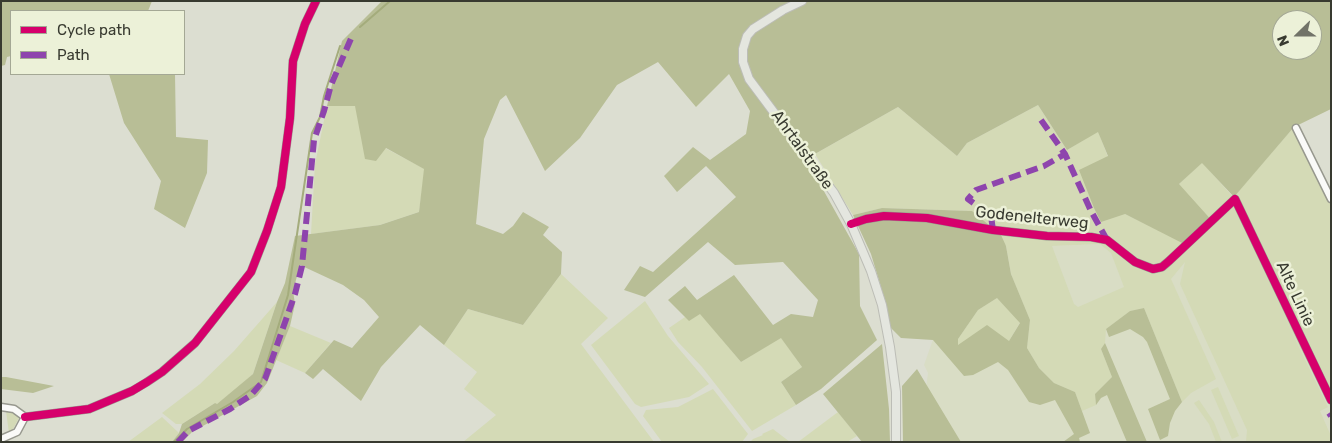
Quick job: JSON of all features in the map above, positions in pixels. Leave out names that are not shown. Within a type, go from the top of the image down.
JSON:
[{"type":"main road","name":"Ahrtalstraße","points":[[802,1],[783,10],[753,29],[747,36],[743,49],[743,62],[749,79],[822,176],[851,224],[871,271],[887,327],[896,392],[896,442]]},
{"type":"street","points":[[1,407],[14,409],[25,417],[88,409],[132,391],[162,372],[195,343],[251,272],[281,187],[290,118],[293,61],[305,24],[316,1]]},
{"type":"street","points":[[1296,128],[1331,199]]},
{"type":"street","name":"Godenelterweg","points":[[851,224],[866,218],[884,216],[927,218],[993,230],[1047,236],[1091,237],[1107,240],[1134,262],[1154,269],[1162,267],[1169,261],[1235,199]]},
{"type":"street","name":"Alte Linie","points":[[1235,199],[1331,400]]},
{"type":"street","points":[[1,438],[17,432],[25,417]]},
{"type":"shaded area","points":[[1038,105],[1067,150],[1098,131],[1125,214],[1190,246],[1178,185],[1202,162],[1233,197],[1294,127],[1331,205],[1331,409],[1283,314],[1328,407],[1320,411],[1331,436],[1331,442],[1246,442],[1247,430],[1180,284],[1185,262],[1171,279],[1216,379],[1191,393],[1182,402],[1144,308],[1130,311],[1106,329],[1105,343],[1101,349],[1112,377],[1095,394],[1096,405],[1082,411],[1075,392],[1054,383],[1039,368],[1027,348],[1030,320],[1011,274],[1006,246],[971,211],[882,208],[853,215],[815,154],[898,107],[957,156],[967,143]],"holes":[[[1100,244],[1111,253],[1124,287],[1078,307],[1074,304],[1052,246]]]},
{"type":"shaded area","points":[[327,106],[355,106],[385,148],[425,169],[419,212],[380,225],[311,234],[315,164]]},
{"type":"shaded area","points":[[1235,215],[1331,409],[1331,442],[919,442],[928,373],[924,365],[936,331],[1052,246],[1100,244],[1163,272]]},
{"type":"shaded area","points":[[561,274],[608,318],[581,344],[654,442],[463,442],[496,415],[464,389],[477,372],[444,345],[468,309],[523,325]]},
{"type":"shaded area","points":[[997,298],[1020,322],[1009,341],[958,345],[958,339],[978,310]]},
{"type":"shaded area","points":[[645,301],[668,336],[709,384],[689,397],[641,407],[635,404],[591,345]]},
{"type":"shaded area","points":[[277,302],[253,374],[216,405],[215,403],[182,424],[176,424],[162,413],[200,384],[234,351]]},
{"type":"shaded area","points":[[700,313],[741,362],[781,337],[802,367],[781,382],[796,405],[752,431],[702,367],[678,342],[669,328],[685,317],[690,320]]},
{"type":"shaded area","points":[[290,326],[331,343],[305,373],[276,360]]},
{"type":"shaded area","points":[[1218,387],[1239,436],[1232,439],[1211,390]]},
{"type":"shaded area","points":[[713,389],[748,434],[742,442],[662,442],[643,416],[646,410],[678,407]]},
{"type":"shaded area","points":[[1199,400],[1214,422],[1222,442],[1216,442],[1209,424],[1194,403]]},
{"type":"shaded area","points":[[6,411],[15,413],[19,418],[9,433]]},
{"type":"shaded area","points":[[838,412],[857,436],[847,442],[798,442]]},
{"type":"shaded area","points":[[162,417],[179,433],[172,442],[128,442]]},
{"type":"shaded area","points":[[773,429],[790,442],[750,442],[753,439]]},
{"type":"green space","points":[[1,1],[152,1],[148,10],[10,10],[10,56],[7,57],[5,65],[1,66]]},
{"type":"green space","points":[[382,1],[1331,1],[1331,109],[1294,127],[1234,197],[1202,163],[1179,184],[1214,223],[1190,247],[1125,214],[1101,222],[1079,170],[1108,156],[1098,132],[1067,150],[1038,105],[967,143],[957,156],[898,107],[806,159],[859,254],[860,306],[877,340],[821,389],[796,405],[781,382],[802,367],[781,338],[741,362],[700,314],[689,321],[668,300],[685,286],[697,300],[734,275],[773,325],[791,314],[813,317],[818,300],[783,262],[735,265],[708,242],[645,297],[624,290],[640,266],[653,272],[736,197],[706,166],[677,192],[664,176],[693,147],[710,160],[746,134],[750,111],[729,74],[696,107],[658,62],[617,85],[580,138],[545,171],[506,95],[500,100],[484,139],[476,224],[503,234],[513,226],[523,212],[549,227],[543,235],[562,252],[561,274],[523,325],[468,309],[444,345],[420,325],[381,367],[361,401],[323,369],[313,379],[305,373],[334,340],[352,348],[379,317],[364,300],[343,285],[300,265],[293,291],[295,304],[290,326],[267,383],[257,396],[192,432],[182,442],[172,442],[179,433],[182,424],[215,403],[217,404],[253,374],[285,283],[295,236],[380,225],[419,212],[424,169],[386,148],[376,161],[365,159],[355,106],[327,106],[342,41]]},
{"type":"green space","points":[[109,75],[175,75],[176,137],[208,140],[207,173],[185,228],[154,209],[161,181],[124,123]]},
{"type":"green space","points":[[882,208],[972,211],[1001,235],[1006,246],[1011,274],[1030,320],[1027,348],[1039,368],[1054,383],[1075,392],[1090,433],[1079,438],[1080,442],[1063,442],[1074,434],[1055,400],[1040,405],[1029,402],[1008,370],[998,362],[973,375],[964,376],[933,340],[901,338],[890,327],[887,307],[871,254],[853,215]],"holes":[[[997,298],[1020,323],[1009,341],[987,325],[958,345],[958,339],[978,310]]]},
{"type":"green space","points":[[1144,308],[1182,402],[1175,411],[1170,423],[1168,436],[1160,440],[1148,409],[1170,399],[1147,342],[1143,337],[1130,329],[1109,337],[1106,329],[1130,311]]},
{"type":"green space","points":[[1105,343],[1147,442],[1127,442],[1107,395],[1101,398],[1096,405],[1095,394],[1112,377],[1101,349]]},
{"type":"green space","points":[[882,344],[889,409],[890,442],[862,442],[823,394]]},
{"type":"green space","points":[[917,369],[961,442],[903,442],[902,386]]},
{"type":"green space","points":[[1,377],[54,386],[33,393],[1,389]]},
{"type":"waterway","points":[[360,27],[390,1]]},
{"type":"waterway","points":[[174,442],[187,429],[233,402],[261,382],[288,295],[312,133],[320,117],[324,96],[340,46]]},
{"type":"marked path","points":[[178,442],[188,431],[230,409],[251,395],[265,379],[295,294],[302,266],[314,140],[331,85],[353,34]]},
{"type":"marked path","points":[[1041,120],[1065,154],[1091,211],[1107,240]]},
{"type":"marked path","points":[[993,230],[991,216],[968,199],[976,190],[1044,166],[1065,154]]},
{"type":"cycle path","points":[[25,417],[89,409],[132,391],[147,382],[162,372],[195,343],[251,272],[281,187],[290,118],[293,61],[305,24],[316,1]]},
{"type":"cycle path","points":[[851,224],[884,216],[927,218],[993,230],[1047,236],[1091,237],[1107,240],[1135,262],[1153,269],[1162,267],[1235,199],[1331,400]]}]
